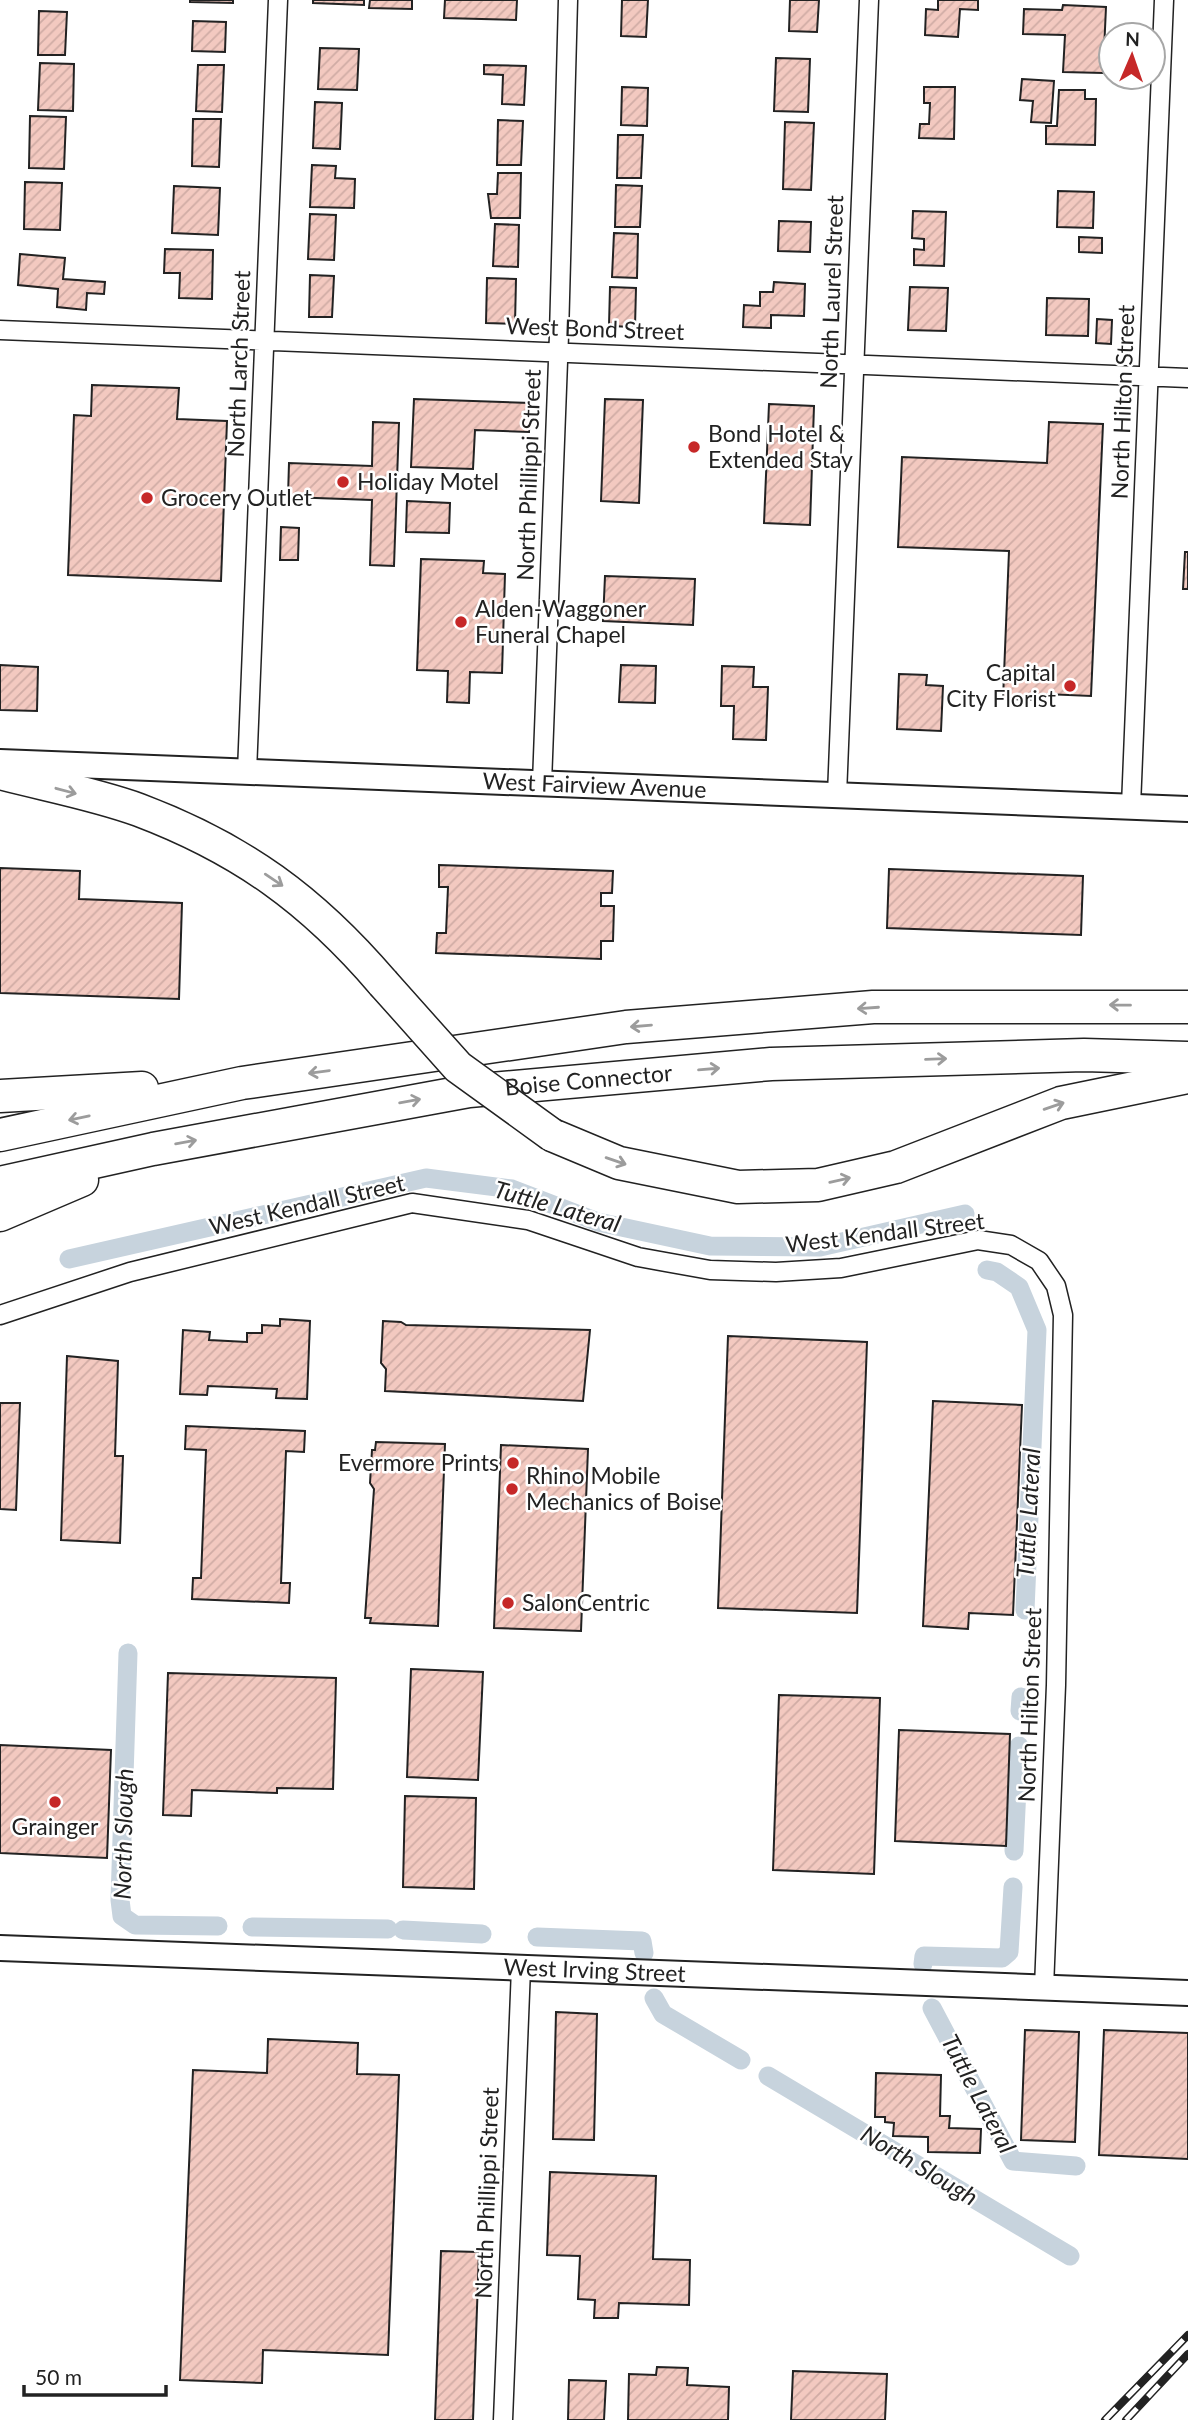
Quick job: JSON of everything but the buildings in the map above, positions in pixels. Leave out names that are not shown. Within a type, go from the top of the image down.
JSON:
[{"type":"highway","points":[[0,773],[138,810],[239,857],[309,905],[343,937],[458,1068],[552,1135],[619,1163],[738,1187],[818,1185],[896,1167],[1061,1103],[1188,1077]]},
{"type":"highway","name":"Boise Connector","points":[[0,1135],[242,1083],[626,1027],[860,1008],[1188,1007]]},
{"type":"highway","name":"Boise Connector","points":[[0,1184],[153,1149],[469,1091],[771,1064],[1084,1055],[1188,1058]]},
{"type":"highway","points":[[0,1096],[242,1083]]},
{"type":"highway","points":[[0,1216],[153,1149]]},
{"type":"main road","name":"West Fairview Avenue","points":[[0,762],[1188,809]]},
{"type":"main road","name":"West Irving Street","points":[[0,1948],[1188,1993]]},
{"type":"street","name":"North Larch Street","points":[[247,772],[278,0]]},
{"type":"street","name":"North Phillippi Street","points":[[542,783],[559,352],[568,0]]},
{"type":"street","name":"North Laurel Street","points":[[837,795],[869,0]]},
{"type":"street","name":"North Hilton Street","points":[[1131,806],[1164,0]]},
{"type":"street","name":"West Bond Street","points":[[0,330],[1188,378]]},
{"type":"street","name":"West Kendall Street","points":[[0,1315],[130,1272],[412,1203],[528,1220],[638,1257],[710,1270],[776,1272],[841,1268],[978,1240],[1011,1245],[1039,1261]]},
{"type":"street","name":"North Hilton Street","points":[[1039,1261],[1056,1286],[1063,1315],[1056,1685],[1044,1988]]},
{"type":"street","name":"North Phillippi Street","points":[[503,2420],[521,1968]]},
{"type":"waterway","name":"Tuttle Lateral","points":[[69,1259],[426,1178],[512,1189],[598,1222],[710,1246],[820,1247],[965,1214]]},
{"type":"waterway","name":"Tuttle Lateral","points":[[987,1270],[997,1272],[1019,1287],[1037,1330],[1025,1610]]},
{"type":"waterway","name":"North Slough","points":[[128,1653],[120,1900],[122,1916],[135,1925],[218,1926]]},
{"type":"waterway","name":"Tuttle Lateral","points":[[1020,1711],[1021,1697]]},
{"type":"waterway","name":"Tuttle Lateral","points":[[1014,1851],[1019,1746]]},
{"type":"waterway","name":"Tuttle Lateral","points":[[923,1964],[924,1956],[1002,1958],[1009,1952],[1013,1887]]},
{"type":"waterway","name":"North Slough","points":[[252,1927],[388,1929]]},
{"type":"waterway","name":"North Slough","points":[[403,1930],[482,1934]]},
{"type":"waterway","name":"North Slough","points":[[537,1937],[642,1941],[644,1953]]},
{"type":"waterway","name":"North Slough","points":[[654,1998],[663,2014],[741,2060]]},
{"type":"waterway","name":"Tuttle Lateral","points":[[932,2008],[1013,2161],[1076,2166]]},
{"type":"waterway","name":"North Slough","points":[[768,2076],[1070,2256]]},
{"type":"railway","points":[[1105,2420],[1188,2335]]},
{"type":"railway","points":[[1126,2420],[1188,2354]]},
{"type":"place","name":"Bond Hotel & Extended Stay","points":[[694,447]]},
{"type":"place","name":"Holiday Motel","points":[[343,482]]},
{"type":"place","name":"Grocery Outlet","points":[[147,498]]},
{"type":"place","name":"Alden-Waggoner Funeral Chapel","points":[[461,622]]},
{"type":"place","name":"Capital City Florist","points":[[1070,686]]},
{"type":"place","name":"Evermore Prints","points":[[513,1463]]},
{"type":"place","name":"Rhino Mobile Mechanics of Boise","points":[[512,1489]]},
{"type":"place","name":"SalonCentric","points":[[508,1603]]},
{"type":"place","name":"Grainger","points":[[55,1802]]}]
